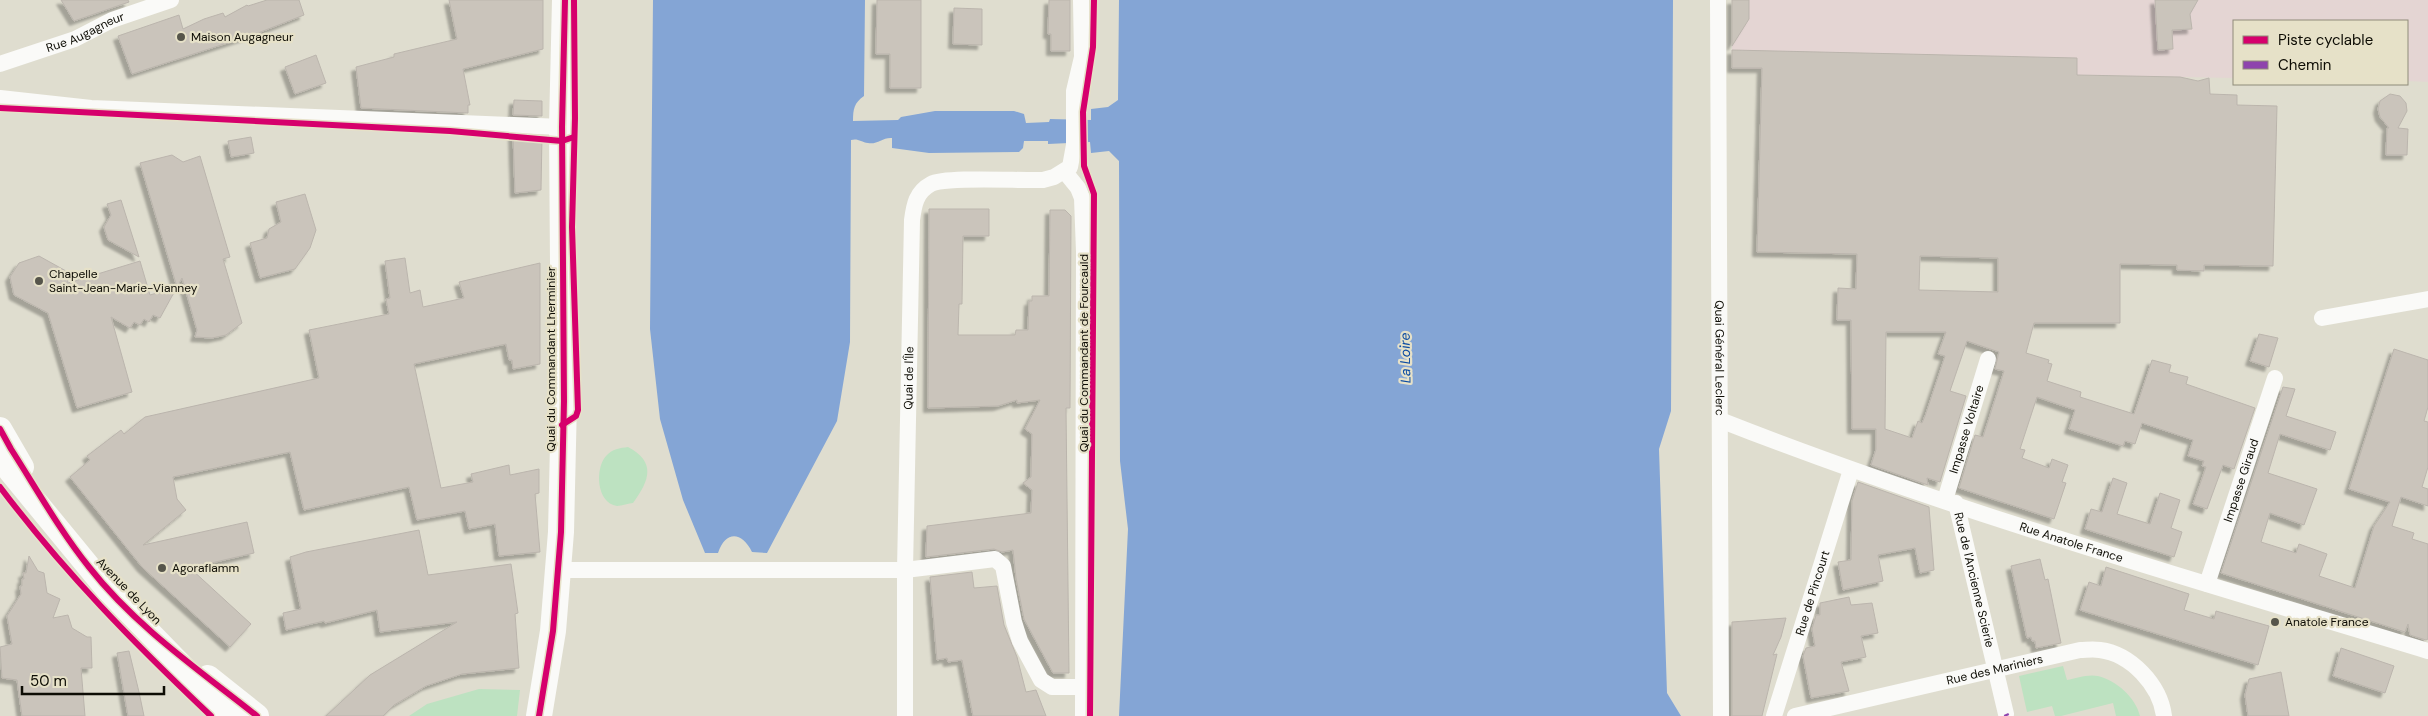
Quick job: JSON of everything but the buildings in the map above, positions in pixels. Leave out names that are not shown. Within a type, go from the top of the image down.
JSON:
[{"type":"main road","name":"Quai du Commandant Lherminier","points":[[539,716],[550,651],[558,570],[562,465],[564,0]]},
{"type":"main road","name":"Avenue de Lyon","points":[[0,429],[11,449],[88,566]]},
{"type":"main road","name":"Avenue de Lyon","points":[[0,456],[88,566],[151,631],[227,716]]},
{"type":"main road","name":"Avenue de Lyon","points":[[151,631],[258,716]]},
{"type":"main road","name":"Quai du Commandant Lherminier","points":[[550,651],[556,689],[555,716]]},
{"type":"street","name":"Rue Augagneur","points":[[0,64],[75,39],[112,20],[171,0]]},
{"type":"street","points":[[1064,172],[1073,159],[1074,91],[1082,57],[1081,0]]},
{"type":"street","name":"Quai Général Leclerc","points":[[1718,0],[1721,716]]},
{"type":"street","points":[[0,98],[91,108],[562,127]]},
{"type":"street","name":"Quai de l'Île","points":[[905,716],[905,570],[912,220],[914,202],[920,193],[933,183],[949,180],[1043,180],[1064,172]]},
{"type":"street","name":"Quai du Commandant de Fourcauld","points":[[1064,172],[1078,188],[1082,198],[1084,252],[1083,716]]},
{"type":"street","points":[[2322,318],[2428,299]]},
{"type":"street","name":"Impasse Voltaire","points":[[1950,502],[1988,359]]},
{"type":"street","name":"Impasse Giraud","points":[[2207,584],[2275,378]]},
{"type":"street","name":"Rue Anatole France","points":[[1720,420],[1851,470],[2207,584],[2428,651]]},
{"type":"street","name":"Rue de Pincourt","points":[[1774,716],[1851,470]]},
{"type":"street","name":"Rue de l'Ancienne Scierie","points":[[1950,502],[1996,670],[2006,714]]},
{"type":"street","points":[[558,570],[905,570],[995,559],[1004,566],[1014,622],[1020,641],[1041,680],[1052,686],[1082,688]]},
{"type":"street","name":"Rue des Mariniers","points":[[1795,716],[2080,650],[2100,650],[2126,660],[2148,678],[2164,716]]},
{"type":"shaded area","points":[[1732,0],[2428,0],[2428,82],[2408,81],[2408,20],[2233,20],[2233,78],[1732,68]]},
{"type":"green space","points":[[628,447],[643,459],[646,465],[646,479],[633,503],[617,506],[605,499],[601,492],[600,468],[602,461],[608,454],[616,449]]},
{"type":"green space","points":[[2063,666],[2067,680],[2082,676],[2098,676],[2112,681],[2130,696],[2140,716],[2116,716],[2113,703],[2061,716],[2055,716],[2052,706],[2027,712],[2019,676]]},
{"type":"green space","points":[[479,689],[520,690],[517,716],[409,716],[427,704]]},
{"type":"water","name":"La Loire","points":[[653,0],[865,0],[864,96],[855,107],[853,121],[898,120],[901,117],[935,111],[1014,111],[1024,114],[1026,123],[1049,122],[1050,119],[1091,120],[1091,109],[1108,107],[1118,100],[1119,0],[1673,0],[1671,411],[1659,449],[1667,693],[1681,716],[1119,716],[1128,529],[1120,461],[1119,161],[1109,151],[1091,153],[1090,142],[1048,144],[1048,141],[1024,141],[1023,148],[1019,152],[929,153],[892,148],[892,138],[871,143],[851,140],[850,342],[837,421],[767,553],[752,552],[744,540],[734,536],[725,540],[718,553],[705,553],[683,500],[660,419],[650,329]]},
{"type":"cycle path","points":[[539,716],[553,631],[561,532],[564,401],[562,127],[565,0]]},
{"type":"cycle path","points":[[562,425],[576,416],[578,410],[572,227],[575,118],[574,0]]},
{"type":"cycle path","points":[[1090,716],[1094,194],[1084,166],[1083,112],[1093,47],[1094,0]]},
{"type":"cycle path","points":[[0,108],[450,131],[562,141],[574,137]]},
{"type":"cycle path","points":[[0,429],[58,524],[78,553],[107,588],[126,609],[168,646],[257,716]]},
{"type":"cycle path","points":[[0,487],[49,549],[75,578],[154,661],[211,716]]},
{"type":"place","name":"Maison Augagneur","points":[[181,37]]},
{"type":"place","name":"Chapelle Saint-Jean-Marie-Vianney","points":[[39,281]]},
{"type":"place","name":"Agoraflamm","points":[[162,568]]},
{"type":"place","name":"Anatole France","points":[[2275,622]]}]
